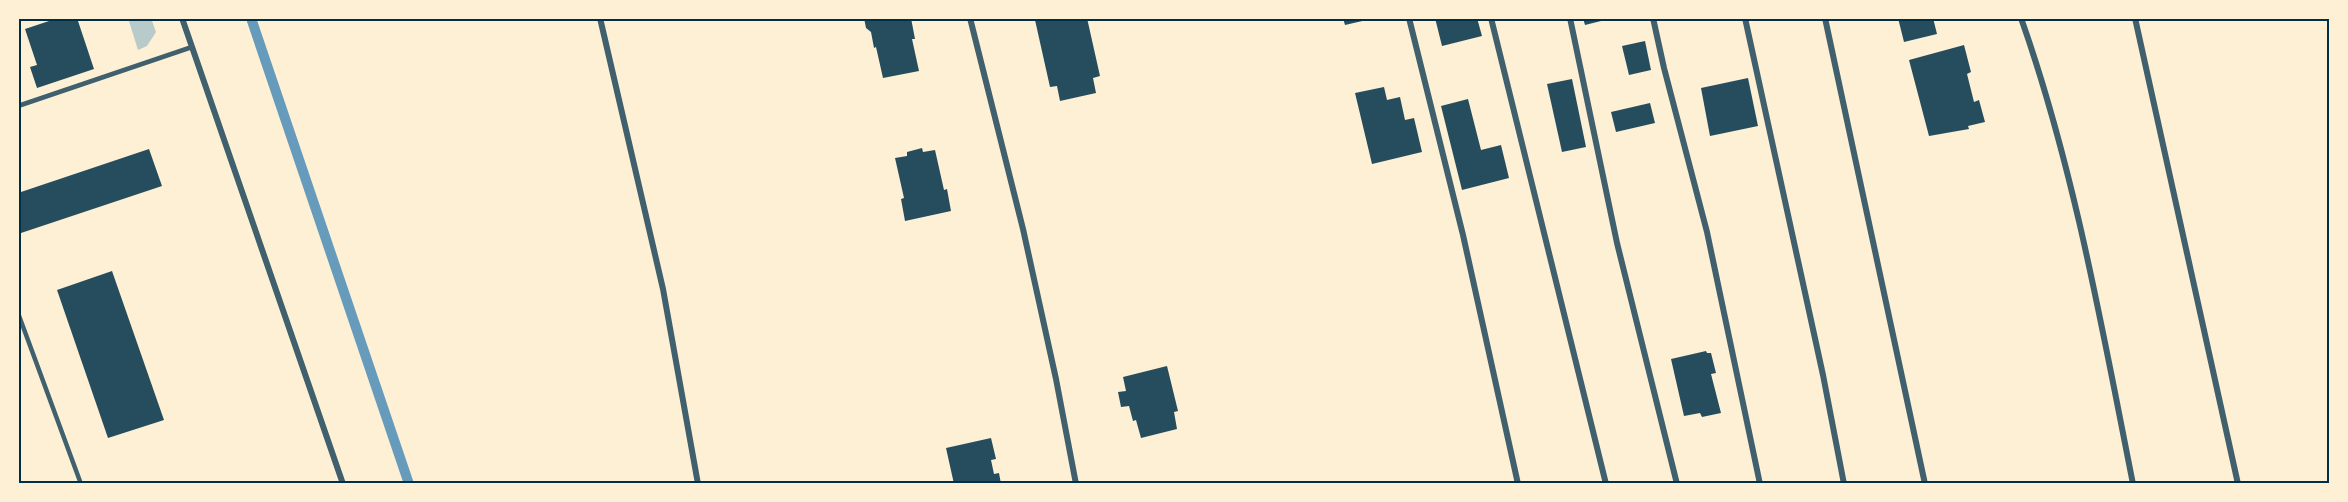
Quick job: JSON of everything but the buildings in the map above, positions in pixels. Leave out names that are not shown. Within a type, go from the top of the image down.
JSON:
[{"type":"street","points":[[182,18],[343,484]]},
{"type":"street","points":[[600,18],[663,289],[698,484]]},
{"type":"street","points":[[970,18],[1023,229],[1076,484]]},
{"type":"street","points":[[1409,18],[1463,235],[1518,484]]},
{"type":"street","points":[[1491,18],[1606,484]]},
{"type":"street","points":[[1570,18],[1617,243],[1677,484]]},
{"type":"street","points":[[1653,18],[1707,232],[1760,484]]},
{"type":"street","points":[[1745,18],[1823,375],[1844,484]]},
{"type":"street","points":[[1825,18],[1925,484]]},
{"type":"street","points":[[2021,18],[2040,72],[2079,225],[2133,484]]},
{"type":"street","points":[[2134,18],[2238,484]]},
{"type":"lane","points":[[18,106],[192,47]]},
{"type":"lane","points":[[18,313],[81,484]]},
{"type":"shaded area","points":[[128,18],[151,18],[156,32],[147,46],[138,50]]},
{"type":"waterway","points":[[251,18],[409,484]]}]
